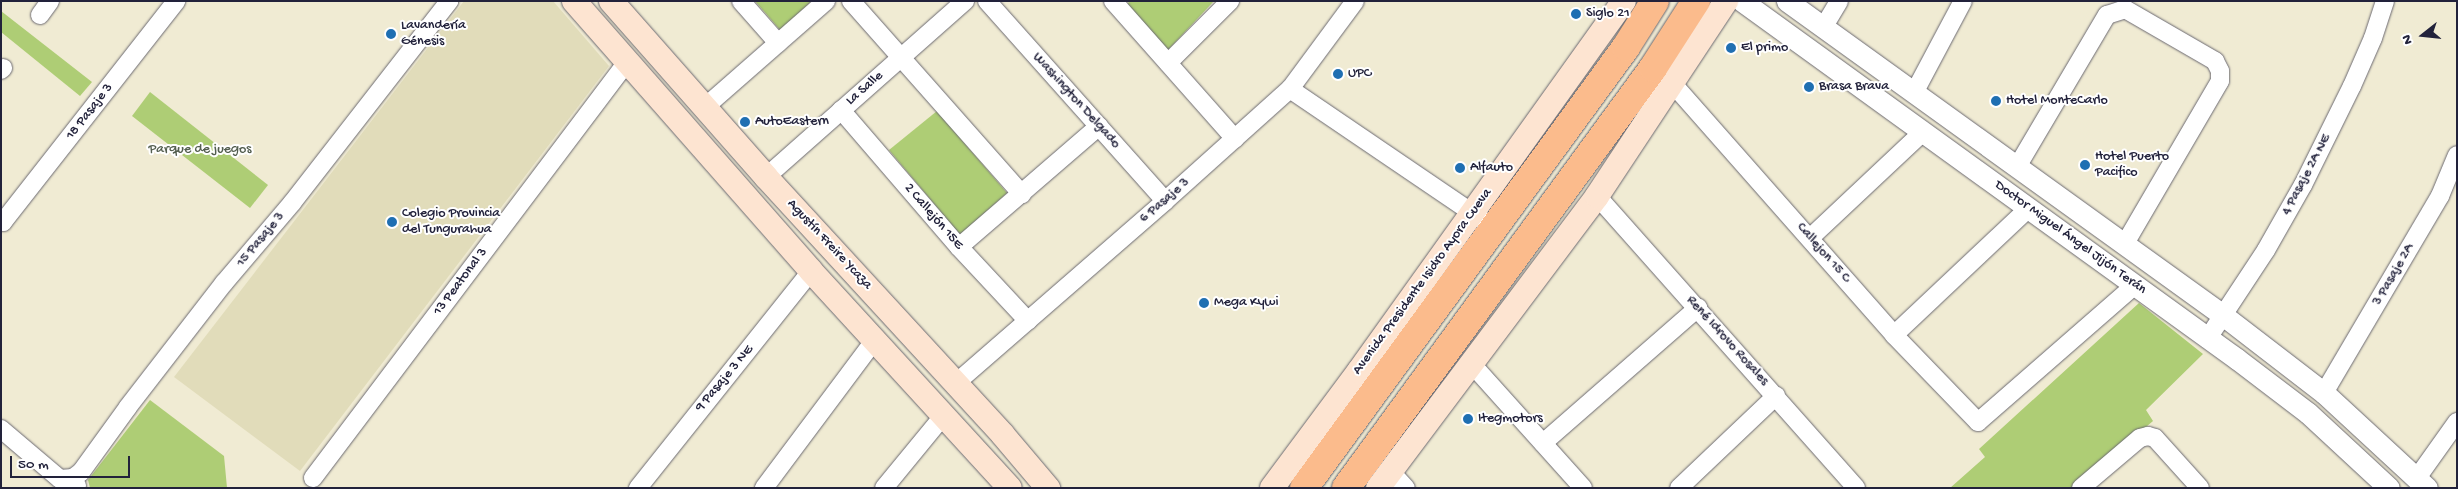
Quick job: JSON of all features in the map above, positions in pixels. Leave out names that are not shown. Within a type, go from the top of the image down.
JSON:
[{"type":"main road","points":[[574,1],[811,271],[944,415],[1001,484]]},
{"type":"main road","name":"Agustín Freire Ycaza","points":[[611,1],[766,177],[956,383],[1048,488]]},
{"type":"main road","name":"Avenida Presidente Isidro Ayora Cueva","points":[[1304,488],[1483,220],[1624,1]]},
{"type":"main road","name":"Avenida Presidente Isidro Ayora Cueva","points":[[1272,488],[1359,371],[1626,47],[1655,1]]},
{"type":"main road","points":[[1346,488],[1652,68],[1696,1]]},
{"type":"main road","points":[[1392,482],[1470,362],[1597,196],[1673,84],[1726,1]]},
{"type":"street","name":"18 Pasaje 3","points":[[2,221],[176,1]]},
{"type":"street","name":"15 Pasaje 3","points":[[75,483],[128,407],[224,283],[292,203],[449,1]]},
{"type":"street","points":[[742,1],[778,43]]},
{"type":"street","points":[[705,107],[826,1]]},
{"type":"street","points":[[851,1],[1022,194]]},
{"type":"street","name":"La Salle","points":[[766,177],[965,1]]},
{"type":"street","name":"Washington Delgado","points":[[987,1],[1165,201]]},
{"type":"street","points":[[1114,1],[1235,139]]},
{"type":"street","points":[[1168,63],[1230,1]]},
{"type":"street","name":"6 Pasaje 3","points":[[956,383],[1290,89],[1355,1]]},
{"type":"street","name":"Doctor Miguel Ángel Jijón Terán","points":[[1742,1],[2208,338],[2308,413],[2389,488]]},
{"type":"street","name":"Doctor Miguel Ángel Jijón Terán","points":[[1787,1],[2224,316],[2324,393],[2422,483]]},
{"type":"street","points":[[1823,28],[1839,1]]},
{"type":"street","points":[[1914,93],[1963,1]]},
{"type":"street","name":"4 Pasaje 2A NE","points":[[2208,338],[2224,316],[2303,185],[2356,78],[2373,38],[2385,1]]},
{"type":"street","points":[[2017,167],[2107,15],[2125,9],[2215,61],[2220,71],[2220,81],[2124,245]]},
{"type":"street","name":"13 Peatonal 3","points":[[313,478],[627,62]]},
{"type":"street","name":"Callejon 15 C","points":[[1673,84],[1894,335],[1975,421],[1982,421],[2135,285]]},
{"type":"street","points":[[1290,89],[1483,220]]},
{"type":"street","name":"2 Callejón 15E","points":[[841,110],[959,247],[1028,321]]},
{"type":"street","points":[[959,247],[1098,126]]},
{"type":"street","points":[[1810,238],[1923,132]]},
{"type":"street","name":"3 Pasaje 2A","points":[[2324,393],[2440,196],[2457,155]]},
{"type":"street","name":"René Idrovo Rosales","points":[[1597,196],[1856,488]]},
{"type":"street","points":[[1894,335],[2028,208]]},
{"type":"street","name":"9 Pasaje 3 NE","points":[[638,488],[811,271]]},
{"type":"street","points":[[1543,443],[1698,308]]},
{"type":"street","points":[[764,488],[874,341]]},
{"type":"street","points":[[1470,362],[1583,488]]},
{"type":"street","points":[[1679,488],[1776,396]]},
{"type":"street","points":[[884,488],[944,415]]},
{"type":"street","points":[[2422,483],[2457,422]]},
{"type":"street","points":[[1,430],[60,479],[75,483]]},
{"type":"street","points":[[2081,488],[2140,438],[2148,436],[2155,438],[2200,488]]},
{"type":"shaded area","name":"Colegio Provincia del Tungurahua","points":[[464,1],[553,1],[609,66],[300,471],[174,377]]},
{"type":"green space","points":[[755,1],[812,1],[780,30]]},
{"type":"green space","points":[[1130,1],[1214,1],[1168,50],[1127,4]]},
{"type":"green space","points":[[1,11],[92,82],[80,96],[1,32]]},
{"type":"green space","name":"Parque de juegos","points":[[150,92],[268,185],[250,208],[132,116]]},
{"type":"green space","points":[[937,111],[1007,193],[960,235],[889,150]]},
{"type":"green space","points":[[2139,303],[2203,354],[2146,410],[2153,421],[2074,488],[1950,488],[1985,457],[1979,449]]},
{"type":"green space","points":[[150,400],[224,456],[227,488],[90,488],[88,480]]},
{"type":"place","name":"Siglo 21","points":[[1576,14]]},
{"type":"place","name":"Lavandería Génesis","points":[[391,34]]},
{"type":"place","name":"El primo","points":[[1731,48]]},
{"type":"place","name":"UPC","points":[[1338,74]]},
{"type":"place","name":"Brasa Brava","points":[[1809,87]]},
{"type":"place","name":"Hotel MonteCarlo","points":[[1996,101]]},
{"type":"place","name":"AutoEastern","points":[[745,122]]},
{"type":"place","name":"Hotel Puerto Pacifico","points":[[2085,165]]},
{"type":"place","name":"Alfauto","points":[[1460,168]]},
{"type":"place","name":"Colegio Provincia del Tungurahua","points":[[392,222]]},
{"type":"place","name":"Mega Kywi","points":[[1204,303]]},
{"type":"place","name":"Itegmotors","points":[[1468,419]]}]
